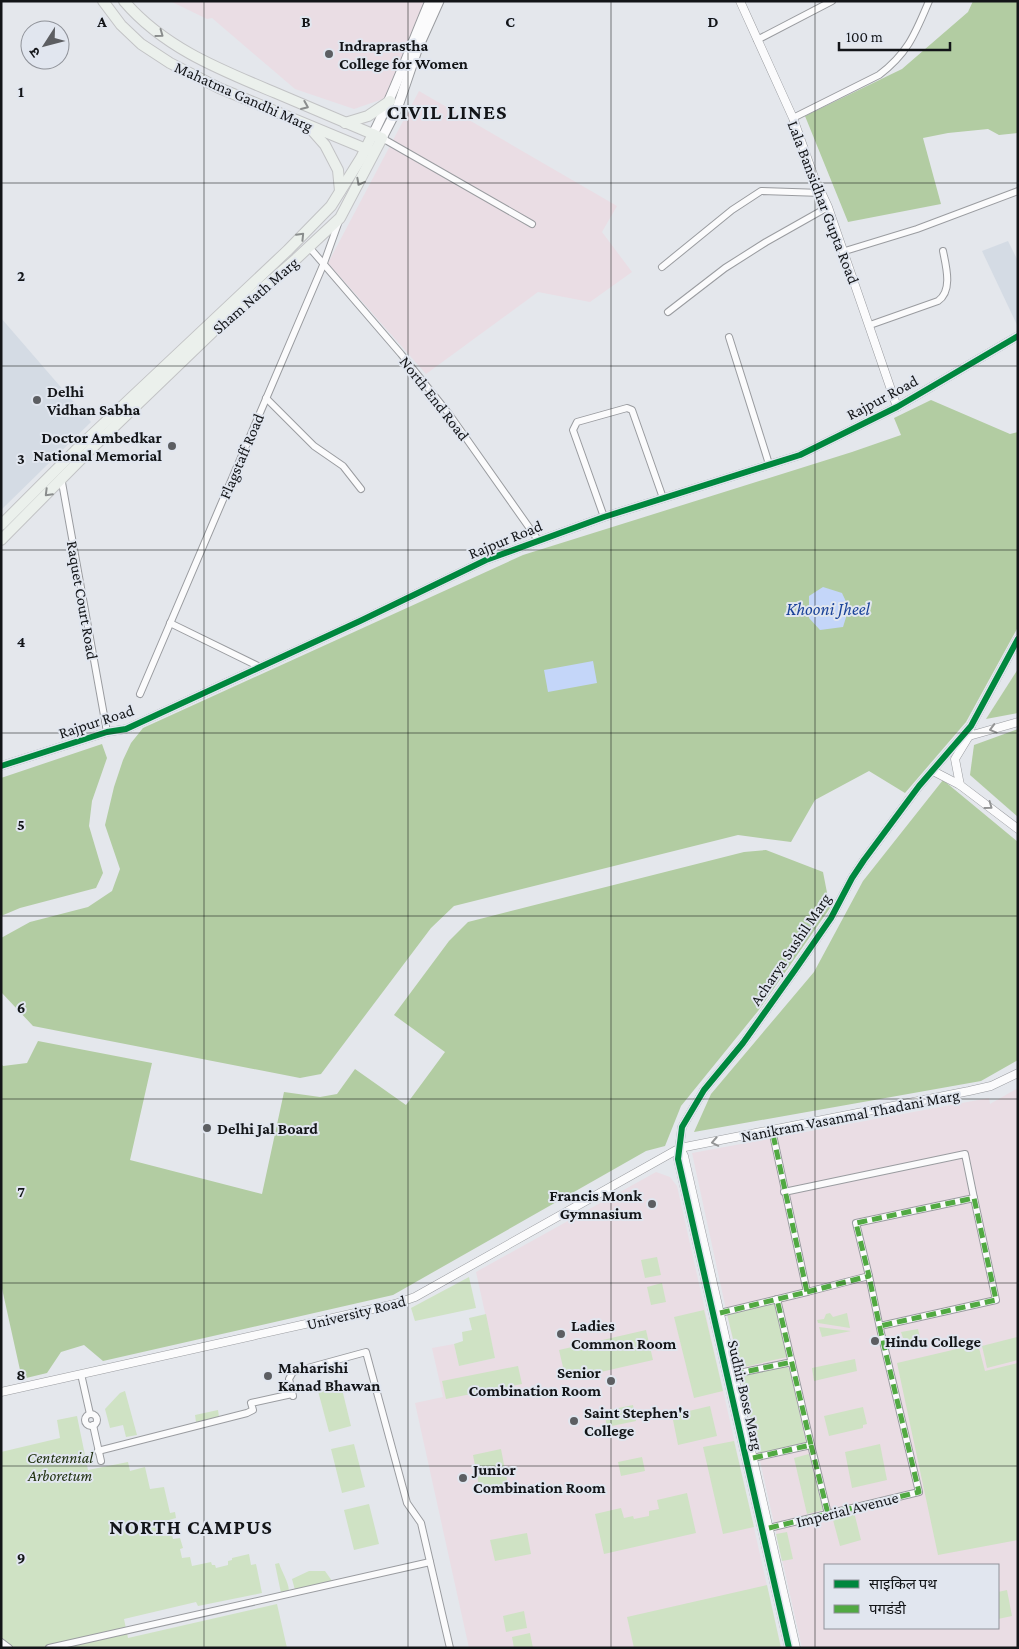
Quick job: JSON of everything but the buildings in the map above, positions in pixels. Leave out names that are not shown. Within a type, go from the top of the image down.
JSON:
[{"type":"main road","name":"Mahatma Gandhi Marg","points":[[103,1],[122,25],[141,44],[170,63],[219,88],[370,151]]},
{"type":"main road","name":"Mahatma Gandhi Marg","points":[[124,1],[157,33],[187,53],[222,70],[377,136]]},
{"type":"main road","name":"Sham Nath Marg","points":[[1,525],[60,474],[219,326],[340,218],[377,136],[409,48],[430,1]]},
{"type":"main road","name":"Sham Nath Marg","points":[[377,136],[396,109],[417,50],[439,1]]},
{"type":"main road","points":[[345,123],[368,116],[390,101]]},
{"type":"main road","points":[[308,125],[325,145],[338,170],[340,191]]},
{"type":"main road","name":"Sham Nath Marg","points":[[1,540],[60,474],[331,206],[370,151]]},
{"type":"street","name":"Lala Bansidhar Gupta Road","points":[[740,1],[792,118],[828,207],[845,251],[897,407]]},
{"type":"street","points":[[757,40],[832,1]]},
{"type":"street","points":[[792,118],[879,75],[891,66],[912,41],[929,1]]},
{"type":"street","points":[[377,136],[532,224]]},
{"type":"street","points":[[662,267],[732,210],[761,191],[822,193]]},
{"type":"street","points":[[845,251],[917,229],[1018,191]]},
{"type":"street","points":[[668,312],[725,268],[828,207]]},
{"type":"street","name":"Flagstaff Road","points":[[140,694],[324,263],[340,218]]},
{"type":"street","name":"North End Road","points":[[309,247],[401,354],[449,414],[538,540]]},
{"type":"street","points":[[870,325],[938,302],[942,298],[947,279],[943,250]]},
{"type":"street","points":[[730,336],[769,464]]},
{"type":"street","name":"Rajpur Road","points":[[1,766],[106,732],[126,728],[486,560],[604,517],[800,455],[897,407],[1018,336]]},
{"type":"street","points":[[266,398],[314,446],[343,466],[361,489]]},
{"type":"street","points":[[604,517],[573,430],[577,422],[627,408],[632,410],[662,498]]},
{"type":"street","name":"Raquet Court Road","points":[[60,474],[106,732]]},
{"type":"street","points":[[170,623],[260,667]]},
{"type":"street","points":[[960,785],[955,759],[970,736],[971,726],[1018,639]]},
{"type":"street","points":[[970,736],[1018,722]]},
{"type":"street","name":"Acharya Sushil Marg","points":[[680,1148],[682,1127],[704,1090],[743,1043],[796,970],[831,918],[852,878],[864,860],[919,786],[971,726]]},
{"type":"street","points":[[933,771],[960,785],[1018,829]]},
{"type":"street","name":"Nanikram Vasanmal Thadani Marg","points":[[680,1148],[991,1086],[1018,1073]]},
{"type":"street","points":[[772,1130],[807,1292]]},
{"type":"street","name":"Sudhir Bose Marg","points":[[680,1148],[684,1156],[753,1458],[772,1528],[796,1648]]},
{"type":"street","name":"Sudhir Bose Marg","points":[[680,1148],[678,1159],[789,1648]]},
{"type":"street","name":"University Road","points":[[1,1392],[404,1301],[415,1297],[680,1148]]},
{"type":"street","points":[[784,1192],[965,1154],[996,1300],[880,1326],[856,1223],[974,1198]]},
{"type":"street","points":[[720,1313],[869,1276]]},
{"type":"street","points":[[777,1299],[828,1514]]},
{"type":"street","name":"Imperial Avenue","points":[[772,1528],[919,1492],[880,1326]]},
{"type":"street","points":[[98,1451],[247,1413],[253,1410],[251,1403],[293,1395],[289,1379],[293,1372],[366,1352],[406,1503],[420,1521],[450,1648]]},
{"type":"street","points":[[734,1374],[792,1362]]},
{"type":"street","points":[[81,1374],[90,1414],[86,1416],[86,1421],[88,1425],[93,1425],[101,1461]]},
{"type":"street","points":[[753,1458],[811,1445]]},
{"type":"street","points":[[49,1648],[430,1562]]},
{"type":"street","points":[[1,1642],[8,1648]]},
{"type":"shaded area","name":"Indraprastha College for Women","points":[[170,1],[426,1],[386,98],[354,109],[295,89],[212,18],[207,19]]},
{"type":"shaded area","points":[[419,91],[617,206],[602,232],[632,272],[590,302],[538,292],[426,374],[328,263]]},
{"type":"shaded area","points":[[1008,241],[1018,261],[1018,327],[982,251]]},
{"type":"shaded area","name":"Delhi Vidhan Sabha","points":[[1,318],[91,422],[1,510]]},
{"type":"shaded area","name":"Hindu College","points":[[1018,1088],[1018,1648],[802,1648],[692,1153],[989,1098],[990,1104]]},
{"type":"shaded area","name":"Saint Stephen's College","points":[[656,1172],[670,1177],[677,1186],[781,1648],[469,1648],[415,1403],[443,1397],[432,1348],[454,1344],[459,1366],[495,1358],[476,1272]]},
{"type":"green space","points":[[973,1],[1018,1],[1018,133],[999,135],[988,129],[948,133],[923,138],[941,204],[848,222],[805,116],[902,69],[968,12]]},
{"type":"green space","points":[[931,400],[1010,434],[1018,432],[1018,627],[966,722],[905,793],[869,771],[815,800],[791,842],[738,835],[454,906],[431,928],[321,1074],[300,1078],[33,1026],[1,992],[1,938],[30,922],[88,907],[112,891],[120,869],[105,825],[123,760],[131,743],[143,728],[523,555],[901,435],[894,418]]},
{"type":"green space","points":[[1018,669],[1018,713],[986,719]]},
{"type":"green space","points":[[1018,729],[1018,817],[970,775],[974,745]]},
{"type":"green space","points":[[102,744],[107,758],[92,801],[89,826],[103,873],[96,888],[20,908],[1,916],[1,778]]},
{"type":"green space","points":[[943,780],[1018,842],[1018,1060],[981,1081],[694,1132],[711,1094],[814,972],[863,881]]},
{"type":"green space","points":[[766,850],[823,872],[830,908],[758,1011],[681,1106],[665,1146],[646,1151],[393,1295],[103,1361],[84,1345],[61,1352],[47,1373],[22,1379],[1,1284],[1,1064],[3,1066],[27,1063],[38,1041],[152,1063],[130,1160],[262,1194],[284,1092],[320,1097],[337,1094],[355,1069],[406,1105],[445,1052],[394,1015],[449,941],[468,922],[744,852]]},
{"type":"green space","points":[[657,1257],[661,1275],[645,1278],[641,1260]]},
{"type":"green space","points":[[469,1277],[476,1308],[415,1321],[411,1308]]},
{"type":"green space","points":[[662,1283],[666,1302],[651,1305],[647,1287]]},
{"type":"green space","points":[[774,1303],[787,1357],[740,1368],[727,1314]]},
{"type":"green space","points":[[704,1310],[723,1391],[694,1398],[674,1317]]},
{"type":"green space","points":[[830,1313],[833,1317],[847,1313],[850,1328],[818,1323],[817,1320],[824,1319],[826,1314]]},
{"type":"green space","points":[[486,1314],[495,1358],[459,1366],[454,1344],[463,1341],[462,1332],[472,1330],[469,1318]]},
{"type":"green space","points":[[819,1327],[851,1331],[822,1337]]},
{"type":"green space","points":[[918,1329],[920,1338],[904,1341],[901,1332]]},
{"type":"green space","points":[[646,1330],[653,1360],[566,1380],[559,1350]]},
{"type":"green space","points":[[1017,1337],[1018,1360],[987,1368],[982,1346]]},
{"type":"green space","points":[[978,1344],[985,1371],[1018,1363],[1018,1540],[938,1555],[897,1363]]},
{"type":"green space","points":[[855,1359],[857,1371],[814,1381],[812,1368]]},
{"type":"green space","points":[[786,1365],[790,1371],[806,1443],[758,1453],[741,1375]]},
{"type":"green space","points":[[518,1366],[522,1384],[446,1399],[442,1381]]},
{"type":"green space","points":[[341,1385],[351,1426],[329,1432],[318,1391]]},
{"type":"green space","points":[[125,1391],[137,1435],[126,1437],[123,1425],[110,1428],[105,1409],[120,1393]]},
{"type":"green space","points":[[633,1405],[636,1421],[607,1427],[604,1411]]},
{"type":"green space","points":[[710,1406],[717,1436],[678,1445],[672,1415]]},
{"type":"green space","points":[[863,1407],[867,1424],[863,1425],[863,1428],[829,1436],[824,1416]]},
{"type":"green space","points":[[218,1410],[219,1417],[196,1422],[195,1415]]},
{"type":"green space","name":"Centennial Arboretum","points":[[77,1416],[88,1470],[128,1462],[130,1471],[145,1467],[150,1489],[164,1487],[170,1513],[175,1512],[176,1518],[169,1520],[170,1524],[161,1526],[163,1536],[172,1535],[173,1539],[180,1538],[183,1548],[180,1549],[182,1558],[190,1557],[192,1566],[211,1562],[216,1568],[228,1565],[228,1561],[232,1560],[232,1558],[249,1554],[251,1565],[256,1564],[262,1593],[198,1606],[196,1602],[124,1619],[128,1638],[277,1604],[287,1648],[1,1648],[1,1452],[60,1438],[57,1420]]},
{"type":"green space","points":[[734,1441],[754,1527],[723,1534],[703,1447]]},
{"type":"green space","points":[[354,1444],[365,1487],[342,1493],[331,1449]]},
{"type":"green space","points":[[880,1444],[887,1480],[852,1488],[845,1452]]},
{"type":"green space","points":[[501,1449],[508,1485],[480,1491],[473,1455]]},
{"type":"green space","points":[[809,1454],[823,1510],[807,1514],[794,1458]]},
{"type":"green space","points":[[642,1457],[645,1471],[621,1476],[618,1462]]},
{"type":"green space","points":[[687,1493],[696,1533],[604,1554],[595,1514],[621,1508],[624,1518],[633,1516],[634,1519],[649,1516],[649,1511],[659,1509],[657,1500]]},
{"type":"green space","points":[[369,1504],[379,1544],[354,1550],[344,1510]]},
{"type":"green space","points":[[854,1512],[861,1540],[840,1546],[833,1520],[840,1515]]},
{"type":"green space","points":[[787,1532],[793,1559],[782,1561],[776,1534]]},
{"type":"green space","points":[[527,1533],[531,1554],[495,1561],[490,1540]]},
{"type":"green space","points":[[279,1563],[289,1591],[281,1593],[275,1564]]},
{"type":"green space","points":[[309,1571],[325,1571],[332,1581],[295,1590],[292,1579]]},
{"type":"green space","points":[[767,1585],[781,1648],[634,1648],[627,1617]]},
{"type":"green space","points":[[1007,1590],[1012,1616],[999,1619],[999,1592]]},
{"type":"green space","points":[[524,1611],[527,1628],[506,1632],[503,1616]]},
{"type":"green space","points":[[530,1633],[533,1648],[514,1648],[512,1637]]},
{"type":"water","name":"Khooni Jheel","points":[[823,587],[842,593],[849,608],[843,627],[820,630],[809,618],[809,596]]},
{"type":"water","points":[[593,661],[597,683],[548,692],[544,670]]},
{"type":"marked path","points":[[720,1313],[807,1292],[772,1130]]},
{"type":"marked path","points":[[807,1292],[869,1276],[856,1223],[974,1198],[996,1300],[880,1326]]},
{"type":"marked path","points":[[769,1528],[919,1492],[869,1276]]},
{"type":"marked path","points":[[753,1458],[811,1445],[777,1299]]},
{"type":"marked path","points":[[734,1374],[792,1362]]},
{"type":"marked path","points":[[811,1445],[828,1514]]},
{"type":"cycle path","points":[[1,766],[107,732],[126,729],[360,621],[486,560],[604,517],[800,455],[897,407],[1018,336]]},
{"type":"cycle path","points":[[789,1648],[678,1159],[682,1127],[704,1090],[743,1043],[831,918],[852,878],[864,860],[919,786],[971,726],[1018,639]]},
{"type":"place","name":"Indraprastha College for Women","points":[[329,54]]},
{"type":"place","name":"Delhi Vidhan Sabha","points":[[37,400]]},
{"type":"place","name":"Doctor Ambedkar National Memorial","points":[[172,446]]},
{"type":"place","name":"Delhi Jal Board","points":[[207,1128]]},
{"type":"place","name":"Francis Monk Gymnasium","points":[[652,1204]]},
{"type":"place","name":"Ladies Common Room","points":[[561,1334]]},
{"type":"place","name":"Hindu College","points":[[875,1341]]},
{"type":"place","name":"Maharishi Kanad Bhawan","points":[[268,1376]]},
{"type":"place","name":"Senior Combination Room","points":[[611,1381]]},
{"type":"place","name":"Saint Stephen's College","points":[[574,1421]]},
{"type":"place","name":"Junior Combination Room","points":[[463,1478]]},
{"type":"district","name":"CIVIL LINES","points":[[447,112]]},
{"type":"district","name":"NORTH CAMPUS","points":[[191,1527]]}]
